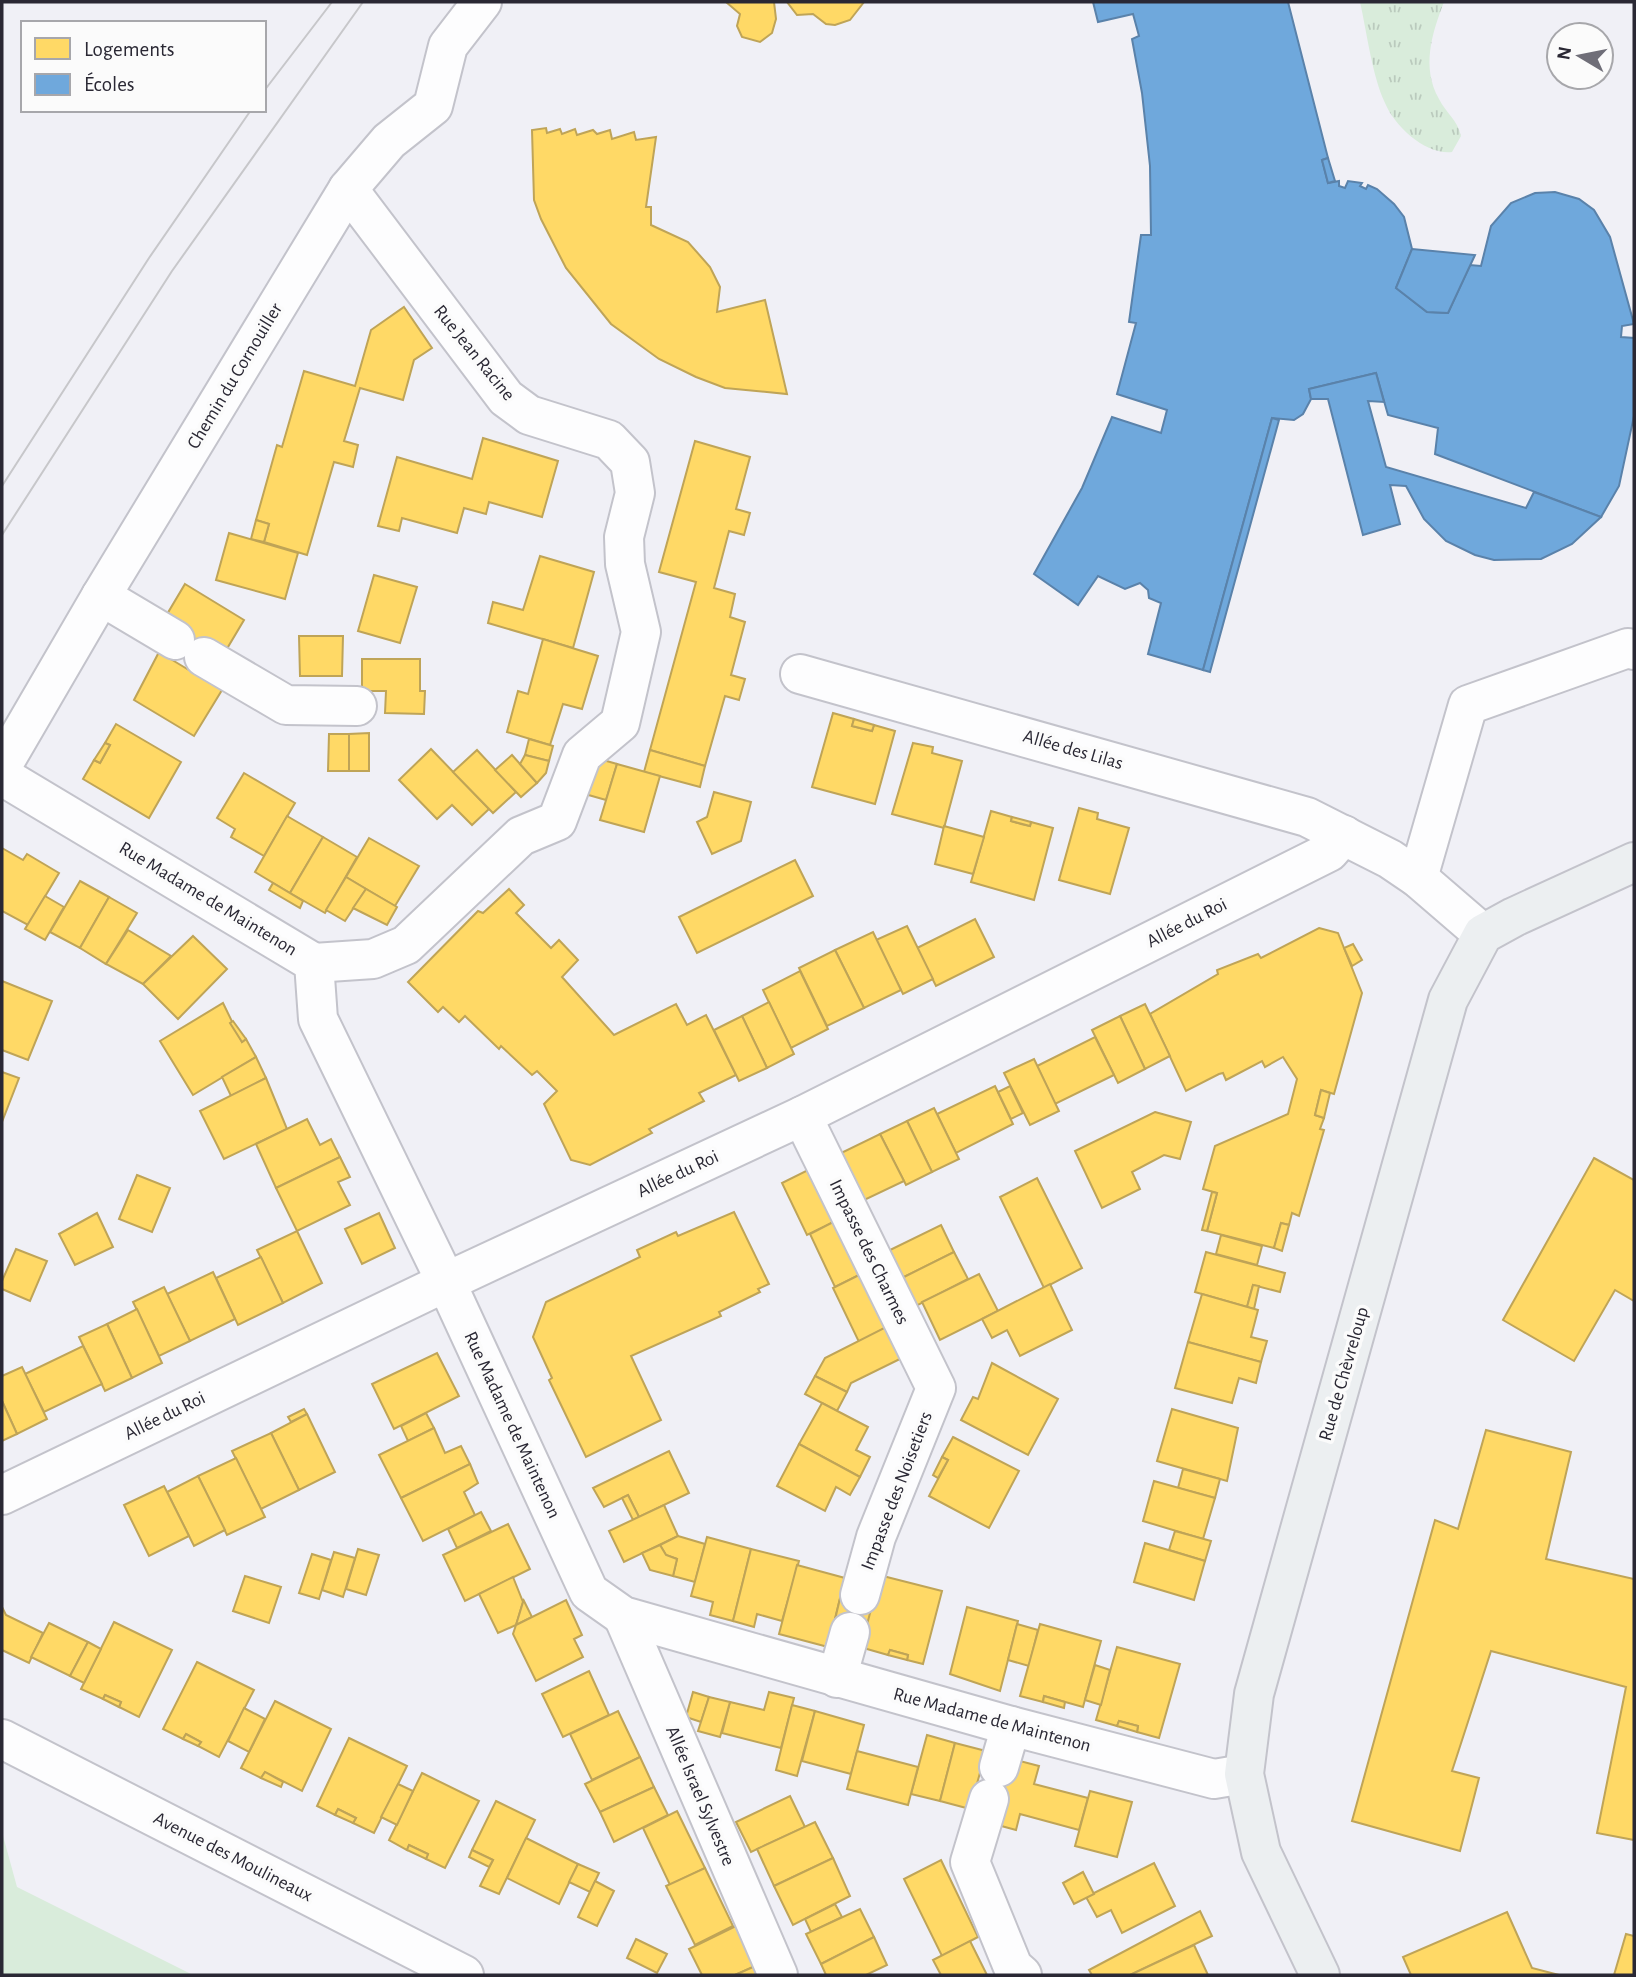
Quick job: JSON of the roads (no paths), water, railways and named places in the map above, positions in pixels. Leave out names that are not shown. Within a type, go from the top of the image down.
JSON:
[{"type":"street","name":"Chemin du Cornouiller","points":[[2,766],[101,596],[348,189],[389,141],[433,106],[448,46],[482,2]]},
{"type":"street","name":"Rue Jean Racine","points":[[314,963],[373,960],[406,945],[521,836],[557,821],[582,755],[620,723],[641,632],[625,564],[624,537],[635,493],[630,462],[609,440],[529,415],[506,398],[348,189]]},
{"type":"street","points":[[101,596],[286,705],[357,706]]},
{"type":"street","points":[[1418,878],[1468,705],[1628,648],[1634,649]]},
{"type":"street","name":"Allée des Lilas","points":[[800,674],[1307,817],[1390,859],[1418,878],[1483,934]]},
{"type":"street","name":"Rue Madame de Maintenon","points":[[2,776],[314,963],[317,1019],[446,1282],[589,1592],[623,1616],[838,1678],[1214,1779],[1244,1774]]},
{"type":"street","name":"Allée du Roi","points":[[2,1495],[446,1282],[802,1116],[1329,852],[1344,835]]},
{"type":"street","points":[[1483,934],[1634,862]]},
{"type":"street","name":"Rue de Chèvreloup","points":[[1320,1975],[1261,1852],[1244,1774],[1254,1695],[1448,1000],[1483,934]]},
{"type":"street","name":"Impasse des Charmes","points":[[802,1116],[936,1388]]},
{"type":"street","name":"Impasse des Noisetiers","points":[[859,1595],[876,1538],[936,1388]]},
{"type":"street","name":"Allée Israel Sylvestre","points":[[623,1616],[778,1975]]},
{"type":"street","points":[[838,1678],[850,1632]]},
{"type":"street","points":[[1011,1726],[971,1862],[1013,1967],[1022,1975]]},
{"type":"street","name":"Avenue des Moulineaux","points":[[2,1739],[464,1975]]},
{"type":"tram line","points":[[266,88],[332,2]]},
{"type":"tram line","points":[[2,535],[172,271],[363,2]]},
{"type":"tram line","points":[[2,486],[149,258],[250,112]]}]
